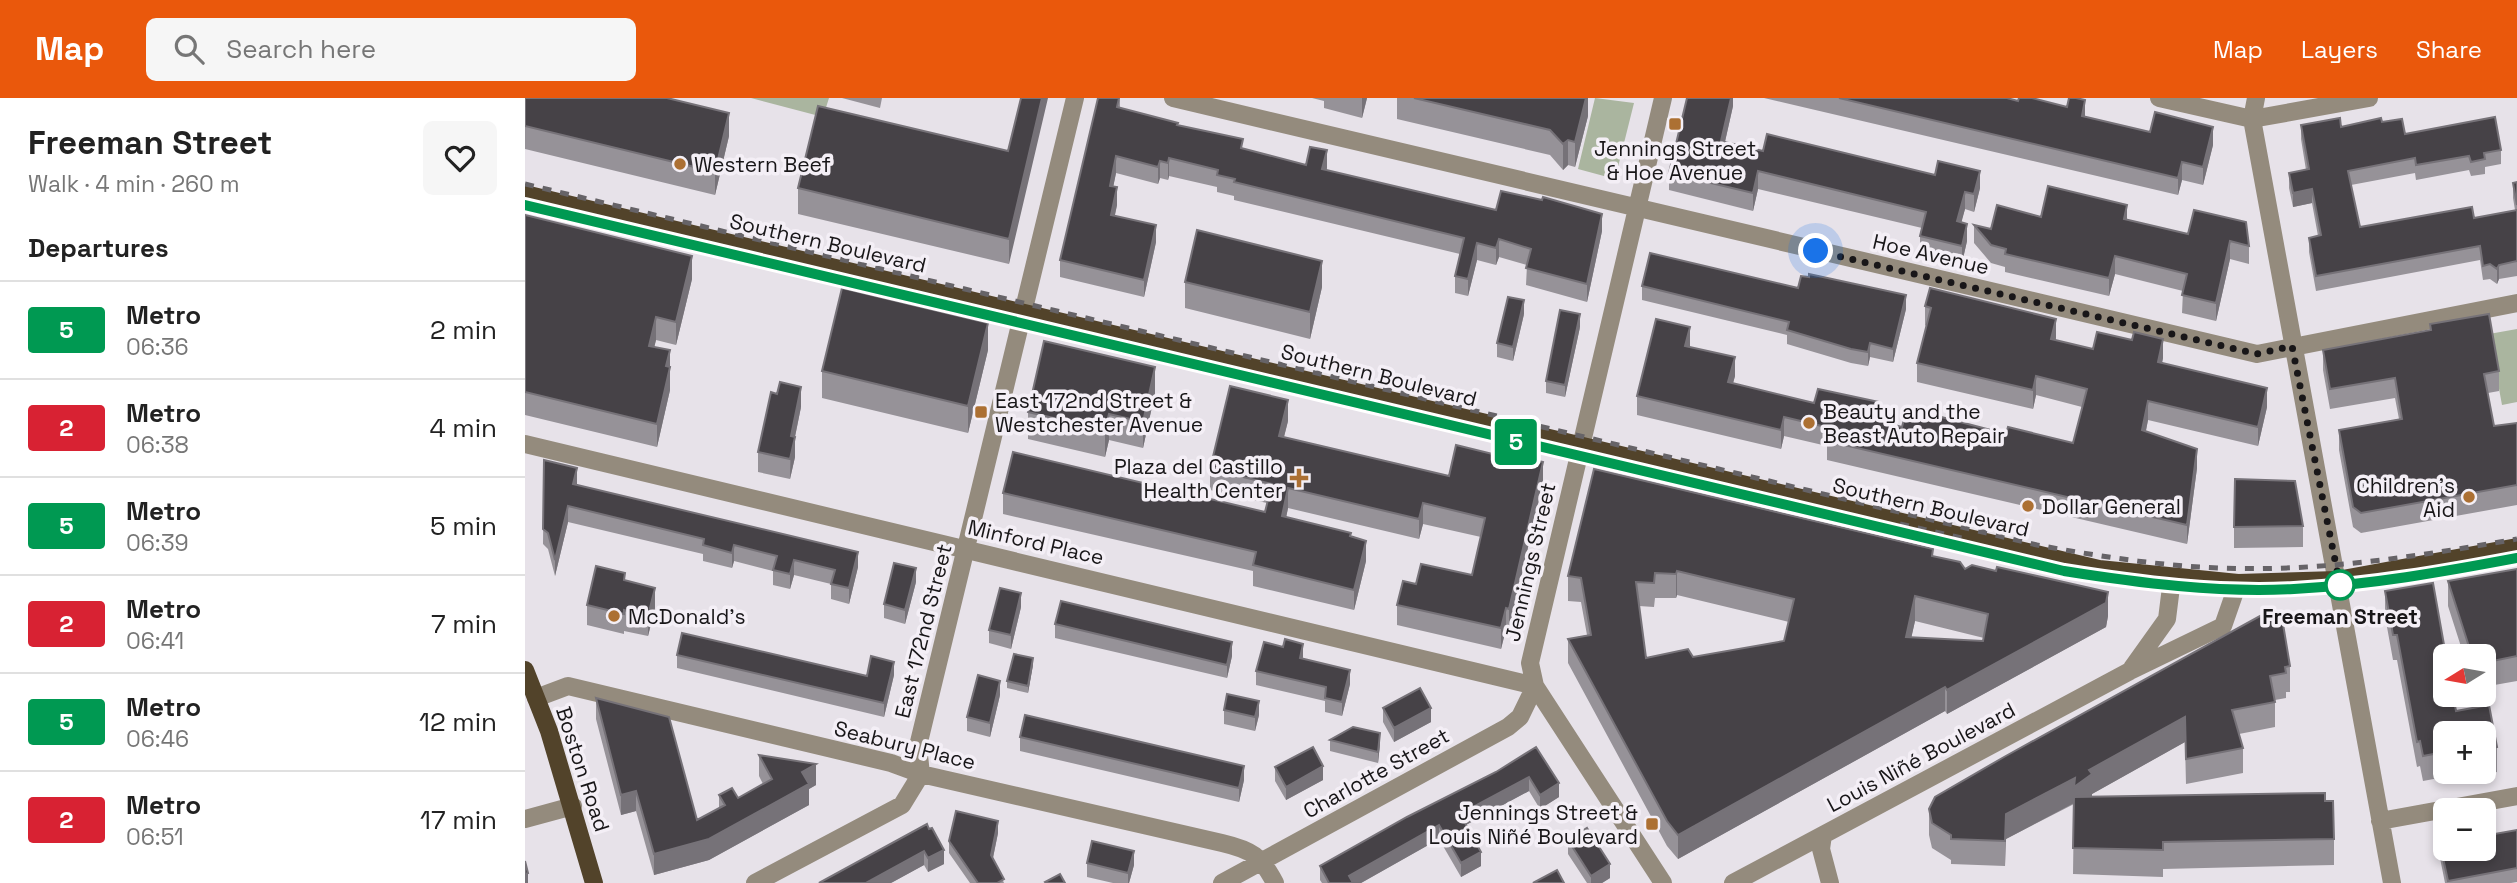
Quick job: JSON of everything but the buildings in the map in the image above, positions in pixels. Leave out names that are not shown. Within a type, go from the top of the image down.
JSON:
[{"type":"main road","name":"Southern Boulevard","points":[[525,194],[1951,537],[2099,569],[2172,579],[2238,583],[2337,580],[2517,547]]},
{"type":"main road","name":"Boston Road","points":[[525,670],[573,806],[594,883]]},
{"type":"street","name":"East 172nd Street","points":[[921,774],[918,746],[1075,98]]},
{"type":"street","name":"Hoe Avenue","points":[[1173,98],[2257,354],[2517,303]]},
{"type":"street","name":"Jennings Street","points":[[1663,98],[1530,663],[1535,686],[1663,883]]},
{"type":"street","points":[[2159,98],[2252,119],[2369,98]]},
{"type":"street","points":[[2256,98],[2252,119],[2392,883]]},
{"type":"street","name":"Minford Place","points":[[525,444],[1535,686]]},
{"type":"street","name":"Louis Niñé Boulevard","points":[[2130,671],[2167,619],[2172,579]]},
{"type":"street","name":"Louis Niñé Boulevard","points":[[1733,883],[2130,671],[2223,626],[2238,583]]},
{"type":"street","name":"Seabury Place","points":[[536,698],[568,686],[891,764],[921,774],[1222,842],[1241,847],[1263,860]]},
{"type":"street","name":"Charlotte Street","points":[[1222,883],[1508,727],[1520,717],[1535,686]]},
{"type":"street","points":[[755,883],[902,804],[921,774]]},
{"type":"street","points":[[2380,821],[2517,796]]},
{"type":"street","points":[[525,819],[573,806]]},
{"type":"street","points":[[1823,835],[1822,858],[1830,883]]},
{"type":"street","points":[[1263,860],[1275,883]]},
{"type":"green space","points":[[751,98],[829,98],[823,117]]},
{"type":"green space","points":[[1595,98],[1634,103],[1615,179],[1578,169]]},
{"type":"green space","points":[[2517,329],[2517,402],[2502,405],[2489,334]]},
{"type":"railway","points":[[525,184],[2037,545],[2152,563],[2258,569],[2370,561],[2517,539]]},
{"type":"railway","points":[[525,205],[2064,571],[2178,586],[2265,590],[2378,581],[2517,559]]},
{"type":"railway","points":[[1900,524],[1962,538]]},
{"type":"metro line","name":"5","points":[[525,205],[1968,551],[2064,571],[2165,585],[2292,589],[2419,576],[2517,558]]},
{"type":"place","name":"Jennings Street & Hoe Avenue","points":[[1675,124]]},
{"type":"place","name":"Western Beef","points":[[680,164]]},
{"type":"place","name":"East 172nd Street & Westchester Avenue","points":[[981,412]]},
{"type":"place","name":"Beauty and the Beast Auto Repair","points":[[1809,423]]},
{"type":"place","name":"Plaza del Castillo Health Center","points":[[1299,478]]},
{"type":"place","name":"Children's Aid","points":[[2469,497]]},
{"type":"place","name":"Dollar General","points":[[2028,506]]},
{"type":"place","name":"Freeman Street","points":[[2340,585]]},
{"type":"place","name":"McDonald's","points":[[614,616]]},
{"type":"place","name":"Jennings Street & Louis Niñé Boulevard","points":[[1652,824]]},
{"type":"route","points":[[1816,251],[2257,354],[2292,346],[2325,523],[2340,585]]}]
